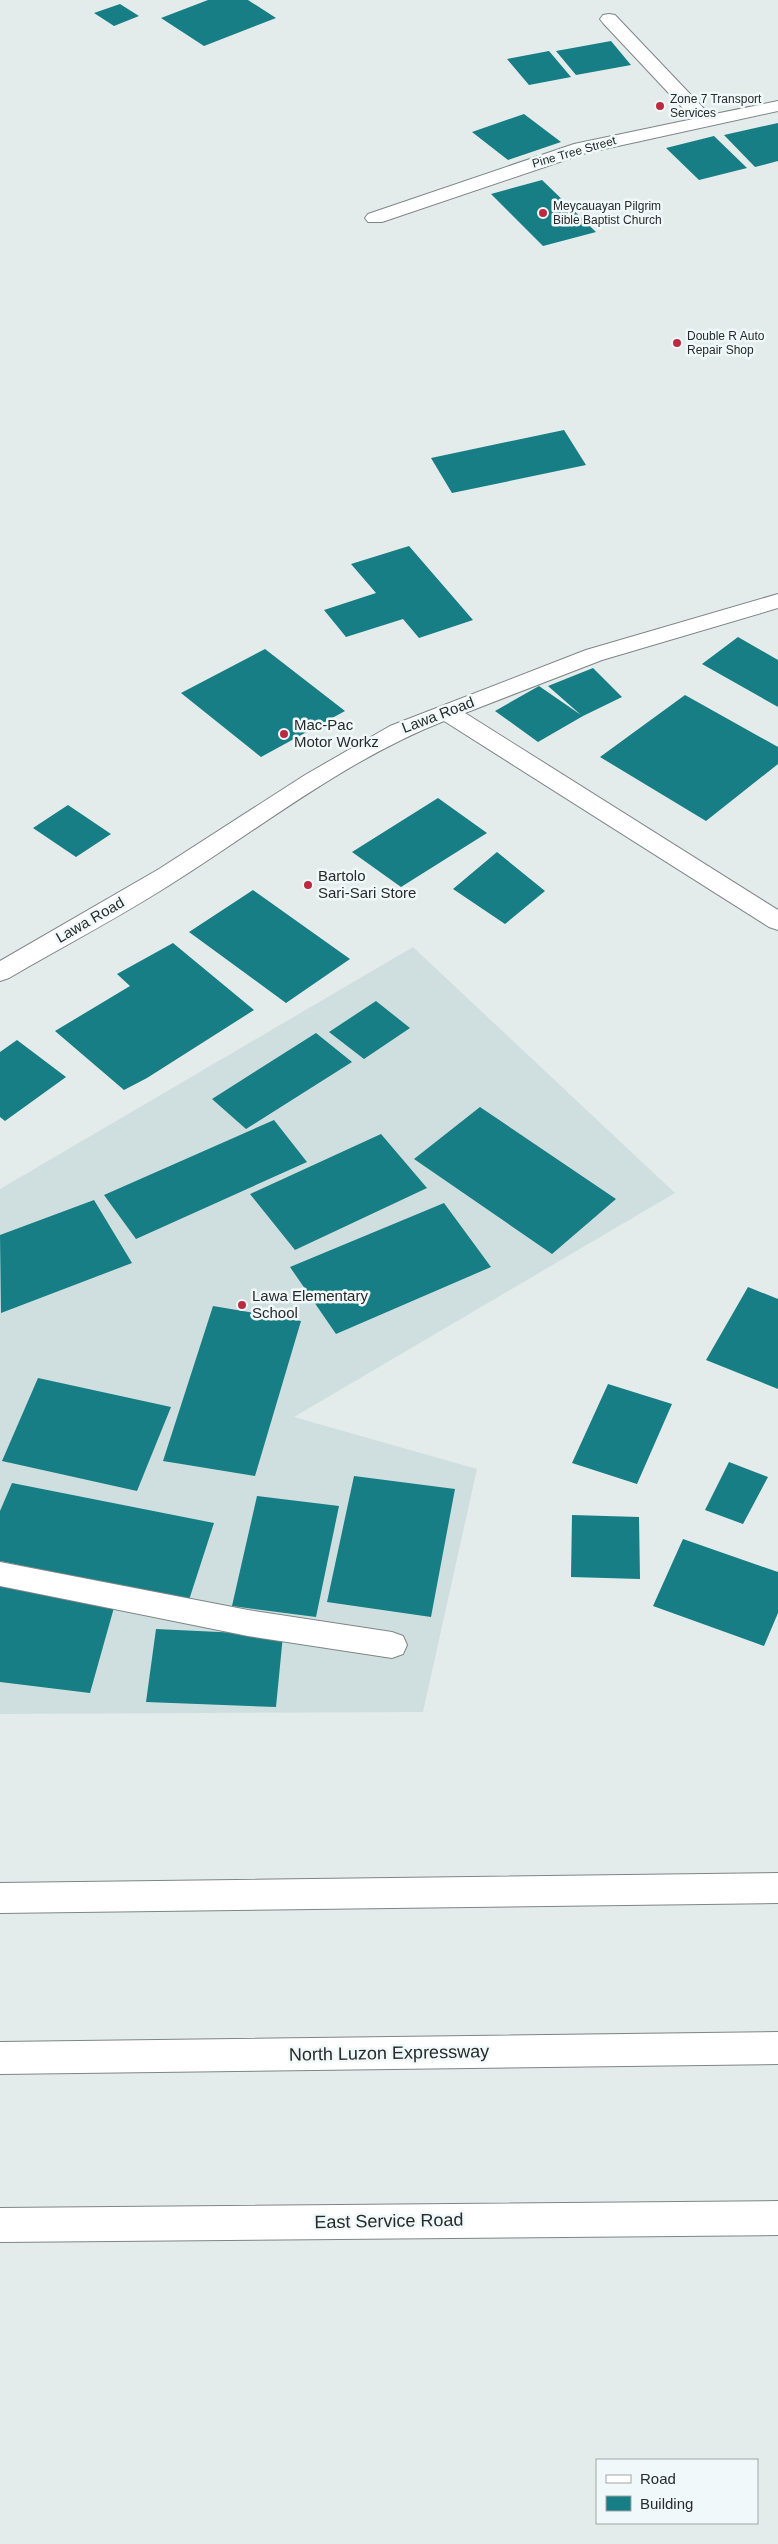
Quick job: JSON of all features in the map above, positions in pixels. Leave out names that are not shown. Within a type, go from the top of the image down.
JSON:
[{"type":"main road","points":[[609,19],[704,120]]},
{"type":"main road","name":"Pine Tree Street","points":[[375,218],[581,148],[704,120],[778,106]]},
{"type":"main road","name":"Lawa Road","points":[[0,972],[168,874],[282,800],[398,731],[594,654],[778,601]]},
{"type":"main road","points":[[446,712],[778,921]]},
{"type":"main road","points":[[0,1574],[248,1623],[392,1645]]},
{"type":"main road","points":[[0,1898],[778,1888]]},
{"type":"main road","name":"North Luzon Expressway","points":[[0,2058],[778,2048]]},
{"type":"main road","name":"East Service Road","points":[[0,2225],[778,2218]]},
{"type":"shaded area","name":"Lawa Elementary School","points":[[413,947],[675,1193],[294,1417],[477,1469],[423,1712],[0,1714],[0,1189]]},
{"type":"building","points":[[208,0],[248,0],[276,18],[204,46],[161,18]]},
{"type":"building","points":[[120,4],[139,16],[114,26],[94,13]]},
{"type":"building","points":[[611,41],[631,65],[576,75],[556,51]]},
{"type":"building","points":[[549,51],[571,77],[529,85],[507,59]]},
{"type":"building","points":[[524,114],[561,142],[508,160],[472,132]]},
{"type":"building","points":[[778,123],[778,161],[755,167],[724,135]]},
{"type":"building","points":[[714,136],[747,168],[699,180],[666,148]]},
{"type":"building","name":"Meycauayan Pilgrim Bible Baptist Church","points":[[542,180],[596,232],[543,246],[491,194]]},
{"type":"building","points":[[564,430],[586,465],[452,493],[431,458]]},
{"type":"building","points":[[409,546],[473,620],[419,638],[403,619],[346,637],[324,610],[376,593],[351,564]]},
{"type":"building","points":[[738,637],[778,660],[778,707],[702,664]]},
{"type":"building","points":[[265,649],[345,711],[261,757],[181,693]]},
{"type":"building","points":[[593,668],[622,697],[583,716],[538,742],[495,711],[539,686],[581,715],[548,686]]},
{"type":"building","points":[[685,695],[778,747],[778,764],[706,821],[600,757]]},
{"type":"building","points":[[438,798],[487,833],[401,887],[352,852]]},
{"type":"building","points":[[68,805],[111,834],[76,857],[33,828]]},
{"type":"building","points":[[497,852],[545,891],[505,924],[453,889]]},
{"type":"building","points":[[253,890],[350,959],[286,1003],[189,932]]},
{"type":"building","points":[[173,943],[254,1010],[147,1078],[124,1090],[55,1031],[130,986],[117,974]]},
{"type":"building","points":[[376,1001],[410,1028],[364,1059],[329,1032]]},
{"type":"building","points":[[316,1033],[352,1062],[246,1129],[212,1099]]},
{"type":"building","points":[[17,1040],[66,1077],[5,1121],[0,1117],[0,1052]]},
{"type":"building","points":[[480,1107],[616,1199],[552,1254],[414,1159]]},
{"type":"building","points":[[274,1120],[307,1162],[136,1239],[104,1195]]},
{"type":"building","points":[[381,1134],[427,1188],[295,1250],[250,1194]]},
{"type":"building","points":[[94,1200],[132,1263],[1,1313],[0,1235]]},
{"type":"building","points":[[444,1203],[491,1267],[336,1334],[290,1267]]},
{"type":"building","points":[[748,1287],[778,1299],[778,1389],[706,1360]]},
{"type":"building","points":[[213,1306],[301,1321],[255,1476],[163,1461]]},
{"type":"building","points":[[38,1378],[171,1407],[137,1491],[2,1461]]},
{"type":"building","points":[[608,1384],[672,1404],[637,1484],[572,1463]]},
{"type":"building","points":[[729,1462],[768,1477],[743,1524],[705,1510]]},
{"type":"building","points":[[354,1476],[455,1489],[431,1617],[327,1602]]},
{"type":"building","points":[[12,1483],[214,1523],[189,1600],[0,1561],[0,1511]]},
{"type":"building","points":[[257,1496],[339,1506],[316,1617],[232,1606]]},
{"type":"building","points":[[572,1515],[639,1517],[640,1579],[571,1577]]},
{"type":"building","points":[[683,1539],[778,1572],[778,1613],[764,1646],[653,1606]]},
{"type":"building","points":[[0,1584],[115,1604],[90,1693],[0,1682]]},
{"type":"building","points":[[156,1629],[283,1635],[276,1707],[146,1702]]},
{"type":"place","name":"Zone 7 Transport Services","points":[[660,106]]},
{"type":"place","name":"Meycauayan Pilgrim Bible Baptist Church","points":[[543,213]]},
{"type":"place","name":"Double R Auto Repair Shop","points":[[677,343]]},
{"type":"place","name":"Mac-Pac Motor Workz","points":[[284,734]]},
{"type":"place","name":"Bartolo Sari-Sari Store","points":[[308,885]]},
{"type":"place","name":"Lawa Elementary School","points":[[242,1305]]}]
